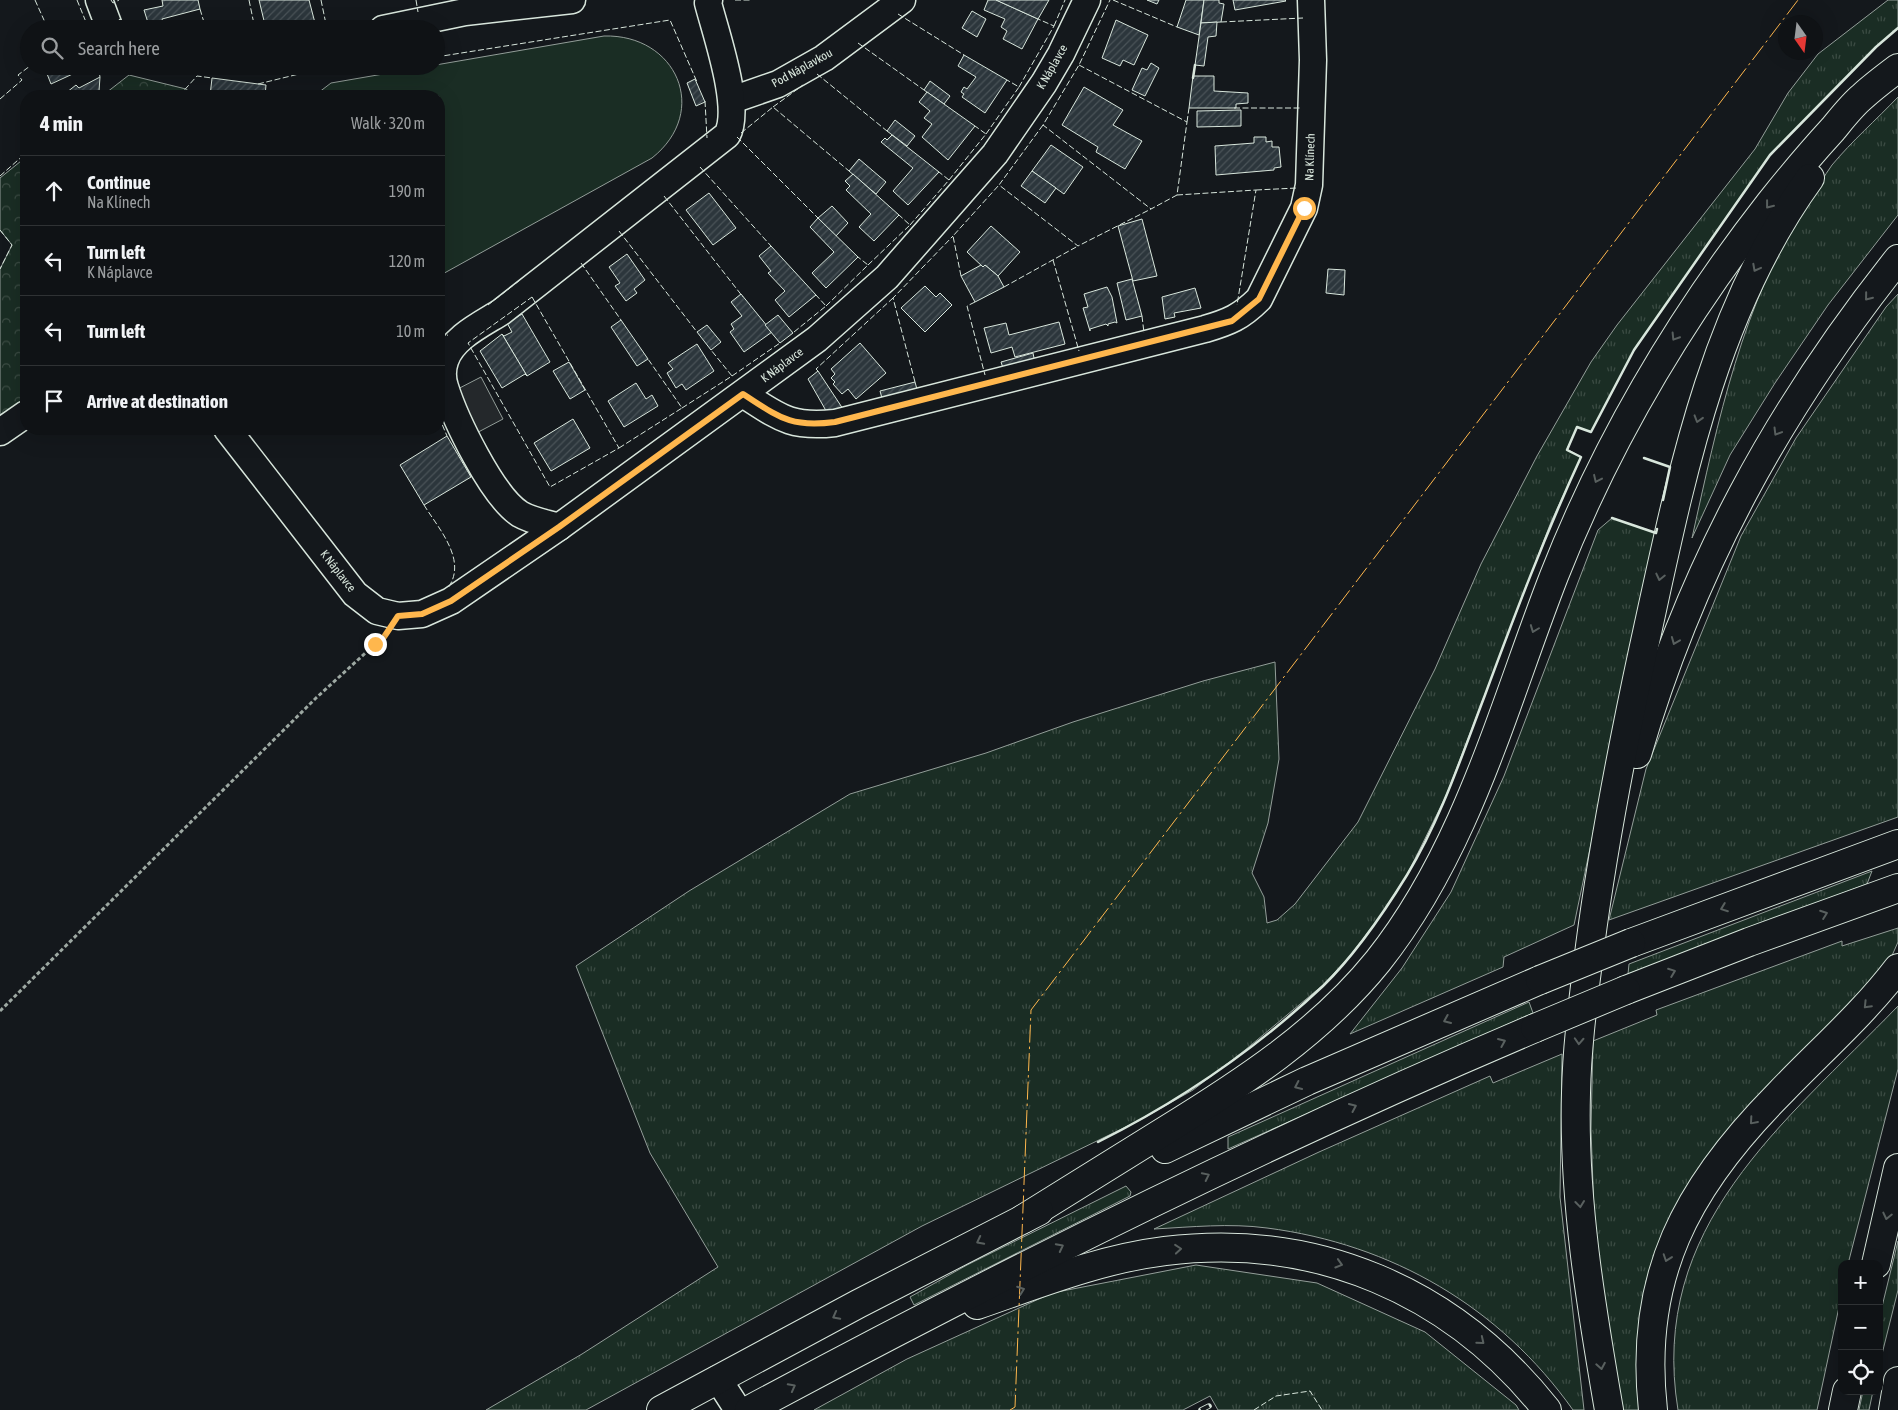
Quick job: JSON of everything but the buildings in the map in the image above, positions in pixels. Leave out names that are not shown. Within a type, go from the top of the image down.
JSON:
[{"type":"highway","points":[[1024,1219],[1194,1113],[1259,1069],[1333,1010],[1379,960],[1429,884],[1462,818],[1487,758],[1571,535],[1634,406],[1674,339],[1742,239],[1794,173],[1860,98],[1898,68]]},
{"type":"highway","points":[[1609,1410],[1595,1328],[1576,1156],[1576,1092],[1580,1026],[1593,923],[1616,775],[1685,464],[1713,373],[1754,272],[1801,191],[1820,164],[1898,74]]},
{"type":"highway","points":[[1593,923],[1629,781],[1645,727],[1673,646],[1711,556],[1751,476],[1792,407],[1832,345],[1898,259]]},
{"type":"highway","points":[[661,1410],[1024,1219],[1307,1081],[1540,980],[1631,943],[1888,848]]},
{"type":"highway","points":[[749,1410],[877,1341],[1054,1250],[1229,1165],[1344,1112],[1626,990],[1898,888]]},
{"type":"highway","points":[[1653,1410],[1650,1354],[1654,1308],[1667,1258],[1687,1212],[1718,1164],[1755,1118],[1874,998],[1898,968]]},
{"type":"highway","points":[[1877,1260],[1898,1168]]},
{"type":"highway","points":[[877,1341],[1059,1276],[1135,1256],[1192,1248],[1273,1250],[1341,1264],[1385,1282],[1438,1309],[1501,1357],[1547,1410]]},
{"type":"highway","points":[[1893,1410],[1898,1380]]},
{"type":"highway","points":[[1843,1410],[1846,1395]]},
{"type":"street","points":[[99,0],[107,20]]},
{"type":"street","points":[[426,20],[465,12],[572,0]]},
{"type":"street","name":"Pod Náplavkou","points":[[732,100],[778,84],[824,58],[902,0]]},
{"type":"street","name":"K Náplavce","points":[[232,435],[355,594],[377,611],[398,616],[422,614],[451,601],[559,527],[818,339],[888,277],[995,154],[1048,76],[1087,0]]},
{"type":"street","name":"Na Klínech","points":[[743,394],[786,421],[811,426],[835,422],[1232,321],[1259,299],[1304,208],[1309,185],[1313,60],[1311,0]]},
{"type":"street","points":[[445,358],[454,345],[465,335],[509,306],[727,135],[732,126],[732,100],[707,1]]},
{"type":"street","points":[[445,387],[467,438],[498,493],[519,513],[534,521],[559,527]]},
{"type":"street","points":[[0,432],[20,418]]},
{"type":"street","points":[[718,1379],[738,1410]]},
{"type":"path","points":[[0,1011],[316,698],[384,637],[398,616]]},
{"type":"green space","points":[[1888,0],[1898,0],[1898,28],[1876,47],[1770,155],[1634,350],[1591,432],[1577,427],[1567,449],[1581,457],[1551,522],[1446,796],[1408,873],[1379,918],[1349,957],[1323,985],[1245,1050],[1193,1090],[1140,1120],[922,1226],[586,1410],[486,1410],[582,1354],[718,1267],[650,1153],[576,966],[689,891],[850,794],[986,753],[1073,722],[1203,681],[1275,662],[1279,759],[1268,823],[1252,873],[1264,897],[1267,923],[1277,920],[1295,904],[1358,822],[1435,669],[1481,564],[1537,456],[1591,362],[1617,325],[1755,149],[1788,93],[1813,60],[1823,60],[1823,50]]},
{"type":"green space","points":[[604,36],[629,39],[650,48],[666,61],[677,79],[682,98],[680,119],[670,139],[652,158],[445,273],[445,90],[322,90],[331,83],[377,75],[445,75],[445,63]]},
{"type":"green space","points":[[129,75],[187,90],[110,90]]},
{"type":"green space","points":[[1898,97],[1898,215],[1828,305],[1775,383],[1730,455],[1692,538],[1712,450],[1735,363],[1766,279],[1786,239],[1832,165]]},
{"type":"green space","points":[[20,162],[20,407],[0,422],[0,269],[12,245],[0,230],[0,178]]},
{"type":"green space","points":[[1898,294],[1898,817],[1609,920],[1646,769],[1741,536],[1796,438],[1886,307]]},
{"type":"green space","points":[[1612,518],[1656,533],[1574,925],[1504,957],[1503,967],[1350,1034],[1402,968],[1451,892],[1504,776],[1598,530]]},
{"type":"green space","points":[[1872,871],[1867,884],[1628,974],[1629,964]]},
{"type":"green space","points":[[1898,928],[1898,942],[1883,976],[1667,1228],[1646,1281],[1639,1349],[1645,1410],[1619,1410],[1595,1243],[1591,1129],[1593,1041],[1657,1015],[1656,1010],[1842,941],[1842,946]]},
{"type":"green space","points":[[1529,1002],[1533,1013],[1228,1149],[1228,1137]]},
{"type":"green space","points":[[1898,1006],[1898,1069],[1849,1260],[1838,1260],[1838,1312],[1817,1410],[1678,1410],[1674,1345],[1684,1286],[1704,1232],[1734,1183],[1770,1137]]},
{"type":"green space","points":[[1562,1054],[1560,1197],[1584,1410],[1573,1410],[1544,1373],[1512,1340],[1477,1311],[1440,1286],[1400,1265],[1357,1249],[1313,1236],[1267,1228],[1196,1226],[1154,1229],[1319,1152],[1490,1076],[1493,1083]]},
{"type":"green space","points":[[1126,1186],[1131,1192],[1130,1196],[914,1305],[910,1297],[967,1265]]},
{"type":"green space","points":[[1898,1241],[1898,1290],[1883,1350],[1883,1303]]},
{"type":"green space","points":[[1196,1265],[1317,1283],[1425,1332],[1516,1405],[1519,1410],[1218,1410],[1210,1396],[1183,1410],[814,1410],[907,1359],[1052,1293]]},
{"type":"green space","points":[[1862,1395],[1872,1395],[1869,1410],[1859,1410]]},
{"type":"shaded area","points":[[481,377],[503,419],[467,438],[448,394]]},
{"type":"railway","points":[[1201,1410],[1209,1406]]},
{"type":"fence","points":[[35,0],[44,20]]},
{"type":"fence","points":[[77,0],[85,20]]},
{"type":"fence","points":[[111,0],[113,3],[119,0]]},
{"type":"fence","points":[[249,0],[253,20]]},
{"type":"fence","points":[[321,0],[325,20]]},
{"type":"fence","points":[[416,0],[418,12]]},
{"type":"fence","points":[[735,0],[752,0]]},
{"type":"fence","points":[[1054,26],[1065,0]]},
{"type":"fence","points":[[1079,65],[1187,122],[1177,195],[1151,209],[1043,125],[1079,65],[1110,0]]},
{"type":"fence","points":[[1113,0],[1177,27]]},
{"type":"fence","points":[[200,9],[203,20]]},
{"type":"fence","points":[[898,14],[964,55]]},
{"type":"fence","points":[[1221,22],[1303,18]]},
{"type":"fence","points":[[1019,87],[1054,26],[1038,19]]},
{"type":"fence","points":[[445,56],[670,20],[697,82]]},
{"type":"fence","points":[[858,43],[924,90]]},
{"type":"fence","points":[[0,99],[22,80],[18,75],[20,74]]},
{"type":"fence","points":[[817,74],[887,131]]},
{"type":"fence","points":[[258,84],[295,75]]},
{"type":"fence","points":[[184,90],[197,76],[212,78]]},
{"type":"fence","points":[[986,134],[1019,87],[1007,80]]},
{"type":"fence","points":[[773,107],[803,85]]},
{"type":"fence","points":[[705,101],[707,138]]},
{"type":"fence","points":[[741,133],[773,107],[849,171]]},
{"type":"fence","points":[[1187,122],[1189,108]]},
{"type":"fence","points":[[1234,108],[1302,108]]},
{"type":"fence","points":[[1043,125],[999,185],[1078,246],[1151,209]]},
{"type":"fence","points":[[949,180],[986,134],[975,126]]},
{"type":"fence","points":[[737,137],[818,218]]},
{"type":"fence","points":[[0,176],[20,158]]},
{"type":"fence","points":[[700,167],[771,246]]},
{"type":"fence","points":[[910,225],[949,180],[939,172]]},
{"type":"fence","points":[[961,276],[953,236],[999,185]]},
{"type":"fence","points":[[1256,190],[1297,188]]},
{"type":"fence","points":[[1177,195],[1256,190],[1237,305]]},
{"type":"fence","points":[[664,196],[743,297]]},
{"type":"fence","points":[[868,265],[910,225],[899,215]]},
{"type":"fence","points":[[0,230],[12,245],[0,269]]},
{"type":"fence","points":[[619,231],[697,332]]},
{"type":"fence","points":[[915,382],[893,298],[953,236]]},
{"type":"fence","points":[[1004,287],[1078,246]]},
{"type":"fence","points":[[826,306],[868,265],[858,257]]},
{"type":"fence","points":[[1053,260],[1079,351]]},
{"type":"fence","points":[[581,263],[621,320]]},
{"type":"fence","points":[[488,305],[520,280]]},
{"type":"fence","points":[[794,332],[826,306],[816,295]]},
{"type":"fence","points":[[532,297],[619,448],[550,487],[468,343],[532,297]]},
{"type":"fence","points":[[818,371],[816,369],[893,298]]},
{"type":"fence","points":[[975,302],[967,306],[985,375]]},
{"type":"fence","points":[[1142,316],[1144,333]]},
{"type":"fence","points":[[732,376],[780,343]]},
{"type":"fence","points":[[682,408],[732,376],[711,350]]},
{"type":"fence","points":[[619,448],[682,408],[648,359]]},
{"type":"fence","points":[[445,431],[447,436]]},
{"type":"fence","points":[[424,505],[443,534],[453,555],[455,566],[448,588]]},
{"type":"fence","points":[[1254,1410],[1276,1396],[1310,1391],[1322,1410]]},
{"type":"wall","points":[[1098,1142],[1188,1091],[1271,1031],[1335,974],[1379,919],[1419,854],[1441,809],[1531,575],[1581,457],[1567,450],[1577,427],[1591,432],[1634,350],[1770,155],[1876,47],[1898,28]]},
{"type":"wall","points":[[1193,78],[1195,65]]},
{"type":"wall","points":[[1644,458],[1670,467],[1663,500]]},
{"type":"wall","points":[[1612,518],[1656,533],[1657,529]]},
{"type":"power","points":[[1010,1410],[1015,1407],[1031,1010],[1798,0]]},
{"type":"route","points":[[375,644],[384,637],[398,616],[422,614],[451,601],[559,527],[743,394],[786,421],[811,426],[835,422],[1232,321],[1259,299],[1304,208]]}]
